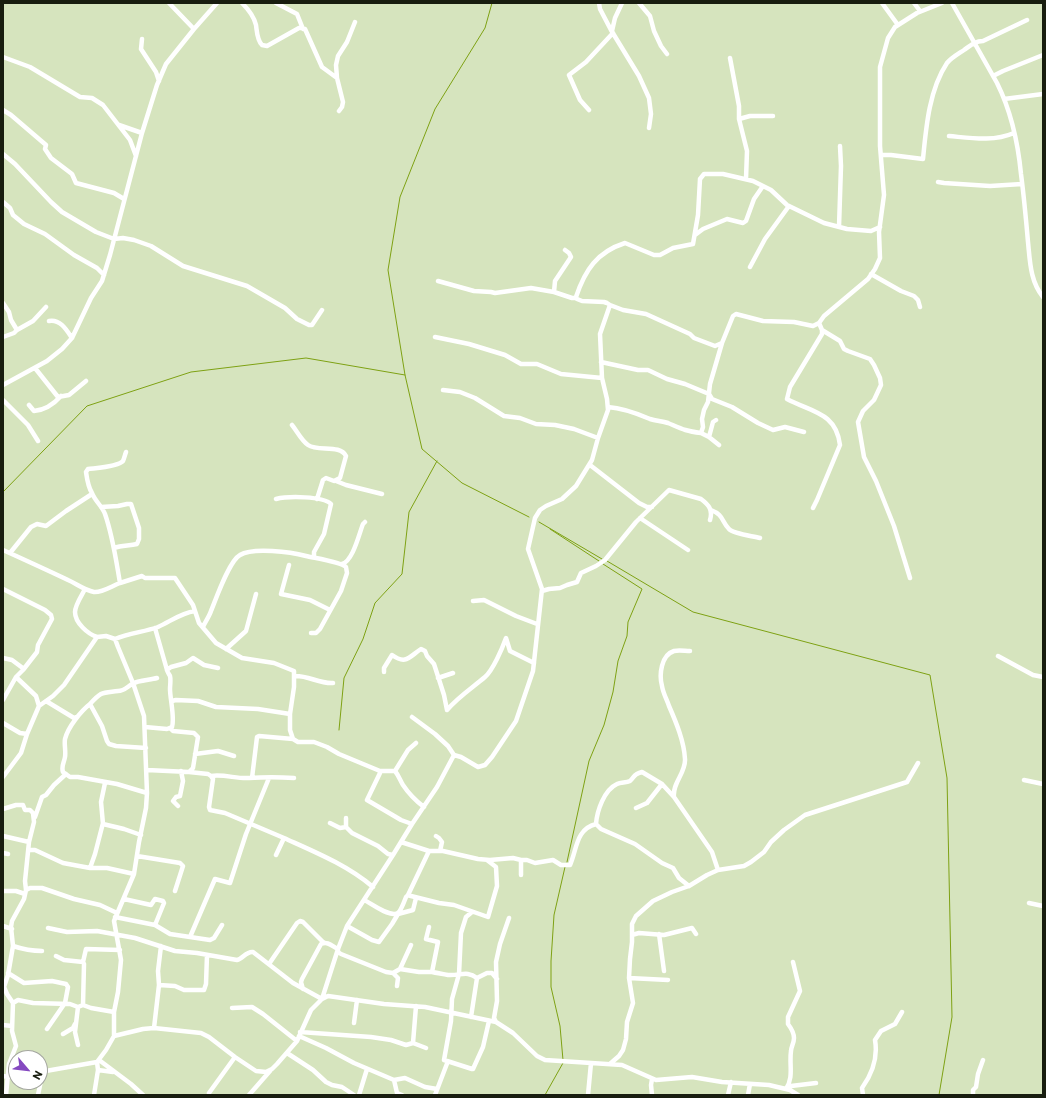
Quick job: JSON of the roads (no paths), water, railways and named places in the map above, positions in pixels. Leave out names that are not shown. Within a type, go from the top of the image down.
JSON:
[{"type":"street","points":[[169,3],[194,29]]},
{"type":"street","points":[[3,386],[47,361],[62,349],[72,338],[104,275],[142,133],[166,64],[217,3]]},
{"type":"street","points":[[242,3],[252,15],[256,24],[259,43],[262,46],[267,46],[299,28],[303,29]]},
{"type":"street","points":[[276,3],[297,14],[322,67],[336,78]]},
{"type":"street","points":[[599,3],[600,9],[612,32],[639,76],[649,98],[651,114],[649,128]]},
{"type":"street","points":[[589,110],[580,100],[569,75],[586,62],[612,32],[615,18],[622,3]]},
{"type":"street","points":[[639,3],[650,16],[661,46],[667,54]]},
{"type":"street","points":[[882,3],[898,25]]},
{"type":"street","points":[[914,3],[920,11]]},
{"type":"street","points":[[701,433],[703,426],[703,415],[709,394],[710,384],[722,343],[733,316],[736,314],[763,321],[794,322],[813,326],[819,323],[824,316],[868,279],[875,269],[880,258],[880,227],[884,195],[881,154],[879,87],[880,67],[888,38],[892,31],[898,25],[920,11],[942,3]]},
{"type":"street","points":[[952,3],[993,76],[1004,99],[1014,132],[1022,184],[1032,273],[1038,290],[1043,297]]},
{"type":"street","points":[[881,154],[923,159],[926,129],[935,91],[948,62],[974,43],[989,38],[1027,20]]},
{"type":"street","points":[[339,111],[343,102],[336,78],[336,65],[338,56],[347,42],[355,22]]},
{"type":"street","points":[[142,39],[141,49],[156,72],[159,81]]},
{"type":"street","points":[[993,76],[1003,70],[1043,55]]},
{"type":"street","points":[[3,57],[30,67],[80,97],[96,100],[109,112],[117,125],[130,140],[136,156]]},
{"type":"street","points":[[730,58],[739,119],[747,151],[746,179]]},
{"type":"street","points":[[1004,99],[1043,94]]},
{"type":"street","points":[[3,110],[46,144],[45,149],[52,158],[72,174],[76,183],[114,193],[124,199]]},
{"type":"street","points":[[739,119],[750,116],[773,116]]},
{"type":"street","points":[[117,125],[128,130],[142,133]]},
{"type":"street","points":[[949,136],[980,139],[998,138],[1014,132]]},
{"type":"street","points":[[839,227],[841,166],[840,146]]},
{"type":"street","points":[[3,154],[15,164],[62,212],[96,232],[114,239],[123,238],[134,240],[151,246],[183,266],[247,286],[285,308],[294,317],[308,325],[312,325],[322,310]]},
{"type":"street","points":[[576,298],[585,274],[597,258],[625,243],[654,255],[660,255],[673,248],[693,244],[700,179],[704,174],[723,174],[746,179],[771,190],[789,206],[824,223],[839,227],[871,231],[880,227]]},
{"type":"street","points":[[938,182],[990,186],[1022,184]]},
{"type":"street","points":[[695,234],[727,219],[743,223],[746,220],[754,199],[763,186]]},
{"type":"street","points":[[3,202],[10,208],[13,215],[24,224],[45,234],[74,255],[97,268],[104,275]]},
{"type":"street","points":[[750,267],[765,239],[789,206]]},
{"type":"street","points":[[554,292],[555,281],[571,257],[565,250]]},
{"type":"street","points":[[872,274],[901,291],[914,296],[918,300],[920,307]]},
{"type":"street","points":[[438,281],[474,291],[495,293],[531,288],[554,292],[582,301],[607,303],[623,310],[651,316],[690,334],[694,338],[715,346],[722,343]]},
{"type":"street","points":[[3,303],[17,330]]},
{"type":"street","points":[[412,717],[436,734],[448,746],[454,755],[461,757],[478,767],[485,765],[492,757],[516,721],[534,663],[537,624],[542,591],[541,584],[528,549],[535,518],[540,510],[562,499],[574,489],[590,465],[608,407],[602,378],[600,334],[610,305]]},
{"type":"street","points":[[3,337],[14,333],[33,321],[46,307]]},
{"type":"street","points":[[49,321],[54,320],[58,322],[72,338]]},
{"type":"street","points":[[819,323],[822,330],[840,341],[844,349],[870,359],[880,378],[881,385],[874,400],[863,411],[858,422],[864,457],[876,481],[894,526],[910,578]]},
{"type":"street","points":[[813,508],[818,500],[840,445],[839,437],[834,425],[828,420],[787,399],[790,388],[819,339],[822,330]]},
{"type":"street","points":[[435,337],[469,344],[505,355],[521,364],[536,364],[561,374],[602,378]]},
{"type":"street","points":[[601,362],[638,370],[648,370],[685,384],[709,394],[712,399],[732,407],[758,423],[773,430],[785,427],[804,432]]},
{"type":"street","points":[[35,368],[57,396],[69,395],[86,381]]},
{"type":"street","points":[[443,390],[460,392],[475,398],[504,416],[520,418],[536,424],[555,425],[574,429],[598,438]]},
{"type":"street","points":[[29,405],[34,411],[38,410],[50,406],[61,396]]},
{"type":"street","points":[[3,400],[28,425],[38,441]]},
{"type":"street","points":[[608,407],[616,407],[632,411],[652,419],[668,423],[686,431],[701,433],[719,445]]},
{"type":"street","points":[[709,437],[713,422],[716,420]]},
{"type":"street","points":[[292,425],[309,446],[336,450],[346,455],[340,478],[336,481]]},
{"type":"street","points":[[120,583],[109,525],[101,506],[92,494],[88,483],[87,470],[120,463],[123,461],[126,452]]},
{"type":"street","points":[[590,465],[639,502],[647,507],[652,507]]},
{"type":"street","points":[[317,498],[323,480],[326,478],[346,485],[382,494]]},
{"type":"street","points":[[542,591],[575,584],[581,573],[604,561],[623,536],[667,491],[672,490],[684,495],[701,499],[709,506],[711,510],[720,515],[731,531],[760,538]]},
{"type":"street","points":[[10,553],[31,527],[37,524],[46,526],[92,494]]},
{"type":"street","points":[[276,499],[290,497],[317,498],[329,501],[331,506],[324,534],[314,552],[314,557]]},
{"type":"street","points":[[101,506],[131,504],[139,525],[139,539],[137,544],[130,546],[122,545],[114,548]]},
{"type":"street","points":[[710,520],[711,510]]},
{"type":"street","points":[[640,518],[688,550]]},
{"type":"street","points":[[342,564],[349,558],[365,522]]},
{"type":"street","points":[[3,550],[94,592],[142,576],[145,578],[175,578],[193,605],[199,623],[216,643],[242,658],[280,665],[294,671],[290,714],[290,730],[293,739]]},
{"type":"street","points":[[203,628],[227,572],[240,554],[274,551],[295,552],[324,561],[342,564],[346,567],[347,573],[336,603],[330,610],[320,629],[316,633],[311,633]]},
{"type":"street","points":[[289,565],[282,594],[310,600],[330,610]]},
{"type":"street","points":[[3,589],[45,610],[51,615],[52,619],[38,645],[37,652],[24,669],[16,676],[3,700]]},
{"type":"street","points":[[85,589],[75,614],[84,629],[93,636],[97,637],[106,636],[115,638],[140,633],[154,628],[184,613],[195,611]]},
{"type":"street","points":[[226,649],[246,631],[256,594]]},
{"type":"street","points":[[473,601],[484,600],[516,616],[537,624]]},
{"type":"street","points":[[154,628],[170,676],[173,724],[170,728]]},
{"type":"street","points":[[3,776],[21,753],[39,706],[53,696],[64,685],[97,637]]},
{"type":"street","points":[[94,1095],[98,1061],[114,1036],[114,1012],[120,977],[121,960],[114,927],[116,915],[134,874],[146,808],[147,793],[144,716],[115,638]]},
{"type":"street","points":[[384,672],[384,668],[392,655],[400,660],[406,660],[421,649],[425,651],[434,664],[447,710],[454,701],[486,676],[506,638],[510,651],[534,663]]},
{"type":"street","points":[[674,797],[676,785],[685,759],[676,722],[661,685],[662,670],[663,663],[667,656],[675,651],[690,651]]},
{"type":"street","points":[[998,656],[1033,675],[1043,677]]},
{"type":"street","points":[[3,658],[12,660],[24,669]]},
{"type":"street","points":[[167,670],[171,667],[186,663],[193,658],[204,665],[218,668]]},
{"type":"street","points":[[438,678],[453,673]]},
{"type":"street","points":[[16,676],[36,696],[39,706]]},
{"type":"street","points":[[294,676],[308,677],[323,683],[333,682]]},
{"type":"street","points":[[147,793],[117,784],[70,777],[62,770],[65,755],[65,741],[68,731],[77,717],[90,704],[102,693],[118,691],[128,688],[133,683],[157,678]]},
{"type":"street","points":[[46,701],[67,715],[74,718],[77,717]]},
{"type":"street","points":[[172,701],[198,701],[216,707],[258,709],[290,714]]},
{"type":"street","points":[[90,704],[102,726],[109,744],[116,746],[146,748]]},
{"type":"street","points":[[3,723],[20,733],[27,734]]},
{"type":"street","points":[[145,727],[170,728],[173,730],[197,734],[199,739],[194,754],[193,768],[189,772]]},
{"type":"street","points":[[252,778],[257,737],[259,736],[293,739],[298,742],[312,742],[327,746],[339,754],[380,771],[395,771]]},
{"type":"street","points":[[395,771],[408,750],[416,743]]},
{"type":"street","points":[[194,754],[218,752],[234,756]]},
{"type":"street","points":[[322,999],[347,926],[437,787],[454,755]]},
{"type":"street","points":[[611,1063],[623,1050],[626,1039],[627,1022],[633,1003],[629,978],[632,921],[640,912],[653,902],[689,886],[718,870],[744,866],[751,862],[764,852],[770,842],[805,815],[907,782],[918,764]]},
{"type":"street","points":[[147,770],[181,771],[208,774],[211,776],[294,778]]},
{"type":"street","points":[[178,806],[172,802],[176,797],[180,796],[182,781],[181,771]]},
{"type":"street","points":[[380,771],[379,777],[367,800],[401,820],[412,824]]},
{"type":"street","points":[[395,771],[406,789],[416,801],[424,807]]},
{"type":"street","points":[[596,824],[597,815],[602,801],[609,790],[618,784],[629,782],[636,774],[642,772],[662,784],[674,797],[712,852],[718,870]]},
{"type":"street","points":[[26,892],[25,881],[29,842],[42,797],[46,796],[54,785],[66,774]]},
{"type":"street","points":[[211,776],[213,779],[210,810],[225,813],[326,857],[354,872],[373,887]]},
{"type":"street","points":[[190,937],[215,879],[230,883],[246,834],[269,778]]},
{"type":"street","points":[[1024,780],[1043,784]]},
{"type":"street","points":[[90,868],[103,823],[101,802],[105,782]]},
{"type":"street","points":[[636,808],[647,803],[662,784]]},
{"type":"street","points":[[3,809],[16,805],[23,805],[25,810],[30,810],[33,812],[34,822]]},
{"type":"street","points":[[346,818],[346,827],[352,833],[378,846],[388,854],[393,855]]},
{"type":"street","points":[[103,823],[105,825],[124,829],[141,835]]},
{"type":"street","points":[[330,823],[340,828],[346,827]]},
{"type":"street","points":[[596,824],[601,829],[638,846],[662,863],[673,868],[680,878],[689,886]]},
{"type":"street","points":[[401,842],[429,851],[440,851],[487,860],[513,858],[535,863],[553,860],[561,865],[570,865],[582,832],[588,826],[596,824]]},
{"type":"street","points":[[3,836],[29,842]]},
{"type":"street","points":[[436,836],[442,842],[440,851]]},
{"type":"street","points":[[276,855],[284,838]]},
{"type":"street","points":[[29,850],[35,850],[63,863],[90,868],[107,868],[134,874]]},
{"type":"street","points":[[347,926],[372,940],[379,942],[392,924],[408,896],[429,851]]},
{"type":"street","points":[[137,856],[180,863],[183,866],[175,890]]},
{"type":"street","points":[[408,896],[454,905],[486,918],[489,915],[497,886],[497,870],[495,865],[487,860]]},
{"type":"street","points":[[521,860],[521,875]]},
{"type":"street","points":[[6,1095],[6,1077],[16,1046],[12,1026],[13,1003],[5,995],[4,987],[13,946],[12,929],[14,917],[26,892],[30,888],[42,888],[74,899],[100,905],[116,915],[155,925],[170,934],[210,940],[214,938],[222,925]]},
{"type":"street","points":[[3,891],[26,892]]},
{"type":"street","points":[[364,900],[370,902],[381,910],[394,915],[413,910],[416,898]]},
{"type":"street","points":[[124,899],[151,905],[154,899],[163,901],[164,903],[155,925]]},
{"type":"street","points":[[1029,903],[1043,906]]},
{"type":"street","points":[[472,912],[466,917],[461,933],[459,974],[452,1000],[447,1047],[444,1060],[473,1069],[483,1047],[489,1021]]},
{"type":"street","points":[[496,1022],[494,1018],[497,1001],[496,962],[500,944],[509,918]]},
{"type":"street","points":[[269,964],[297,923],[300,921],[303,922],[324,943],[331,944],[338,949],[338,952],[341,954],[386,972],[393,973],[398,977],[397,986]]},
{"type":"street","points":[[3,926],[12,929]]},
{"type":"street","points":[[429,927],[426,939],[438,942],[432,972]]},
{"type":"street","points":[[48,928],[67,932],[92,931],[116,935],[161,946],[175,952],[237,960],[251,951],[293,983],[322,999]]},
{"type":"street","points":[[632,935],[639,933],[664,935],[692,928],[696,934]]},
{"type":"street","points":[[659,934],[664,971]]},
{"type":"street","points":[[303,989],[301,982],[302,979],[321,944],[324,943]]},
{"type":"street","points":[[393,973],[400,969],[411,945]]},
{"type":"street","points":[[13,946],[23,949],[42,951]]},
{"type":"street","points":[[154,1028],[159,985],[158,971],[161,946]]},
{"type":"street","points":[[83,1005],[83,962],[86,949],[120,950]]},
{"type":"street","points":[[159,985],[175,986],[184,990],[204,990],[206,984],[207,955]]},
{"type":"street","points":[[56,956],[64,960],[83,962]]},
{"type":"street","points":[[786,1089],[791,1078],[791,1050],[794,1039],[792,1029],[788,1024],[788,1018],[800,992],[793,962]]},
{"type":"street","points":[[400,969],[448,975],[465,973],[477,978]]},
{"type":"street","points":[[8,973],[24,983],[52,981],[66,984],[68,987],[65,1003],[47,1029]]},
{"type":"street","points":[[477,978],[487,973],[492,973],[497,979]]},
{"type":"street","points":[[471,1017],[477,978]]},
{"type":"street","points":[[629,978],[668,980]]},
{"type":"street","points":[[249,1095],[297,1041],[311,1010],[322,999],[328,996],[384,1004],[416,1006],[496,1022],[512,1033],[541,1059],[611,1063],[631,1068],[652,1079],[661,1080],[692,1077],[769,1085],[786,1089],[798,1095]]},
{"type":"street","points":[[13,1003],[18,1000],[33,1003],[70,1004],[78,1007],[83,1005],[114,1012]]},
{"type":"street","points":[[354,1023],[357,1000]]},
{"type":"street","points":[[413,1043],[416,1006]]},
{"type":"street","points":[[78,1007],[75,1032],[78,1045]]},
{"type":"street","points":[[232,1008],[252,1007],[297,1041]]},
{"type":"street","points":[[863,1095],[862,1088],[867,1081],[876,1057],[877,1049],[875,1040],[881,1031],[895,1024],[902,1012]]},
{"type":"street","points":[[63,1034],[73,1028],[76,1023]]},
{"type":"street","points":[[3,1025],[12,1026]]},
{"type":"street","points":[[114,1036],[143,1028],[177,1030],[205,1034],[234,1057],[256,1071],[266,1072],[272,1070]]},
{"type":"street","points":[[299,1034],[371,1037],[392,1040],[406,1045],[413,1043],[426,1048]]},
{"type":"street","points":[[299,1034],[367,1069],[394,1080],[405,1078],[425,1087],[437,1089]]},
{"type":"street","points":[[287,1053],[314,1070],[326,1082],[342,1087],[354,1095]]},
{"type":"street","points":[[209,1092],[234,1057]]},
{"type":"street","points":[[973,1095],[973,1090],[976,1087],[978,1074],[983,1060]]},
{"type":"street","points":[[48,1070],[98,1061],[131,1084],[143,1095]]},
{"type":"street","points":[[435,1095],[448,1061]]},
{"type":"street","points":[[588,1095],[591,1063]]},
{"type":"street","points":[[359,1095],[367,1069]]},
{"type":"street","points":[[98,1070],[114,1072]]},
{"type":"street","points":[[256,1071],[261,1081]]},
{"type":"street","points":[[652,1079],[652,1095]]},
{"type":"street","points":[[394,1080],[398,1094],[402,1095]]},
{"type":"street","points":[[728,1095],[731,1082]]},
{"type":"street","points":[[786,1089],[791,1086],[816,1083]]},
{"type":"street","points":[[748,1095],[750,1084]]},
{"type":"waterway","points":[[492,3],[485,28],[435,109],[400,197],[388,270],[405,375],[422,449],[462,483],[529,517]]},
{"type":"waterway","points":[[3,492],[87,406],[191,372],[306,358],[405,375]]},
{"type":"waterway","points":[[339,730],[344,678],[363,639],[375,603],[402,574],[409,512],[437,461]]},
{"type":"waterway","points":[[539,522],[602,559]]},
{"type":"waterway","points":[[550,529],[599,561]]},
{"type":"waterway","points":[[607,561],[693,612],[930,675],[947,778],[952,1017],[939,1095]]},
{"type":"waterway","points":[[567,862],[589,761],[604,725],[613,692],[618,661],[627,636],[628,622],[642,589],[603,564]]},
{"type":"waterway","points":[[563,1060],[560,1026],[551,987],[551,961],[554,915],[565,867]]},
{"type":"waterway","points":[[545,1095],[563,1063]]}]
